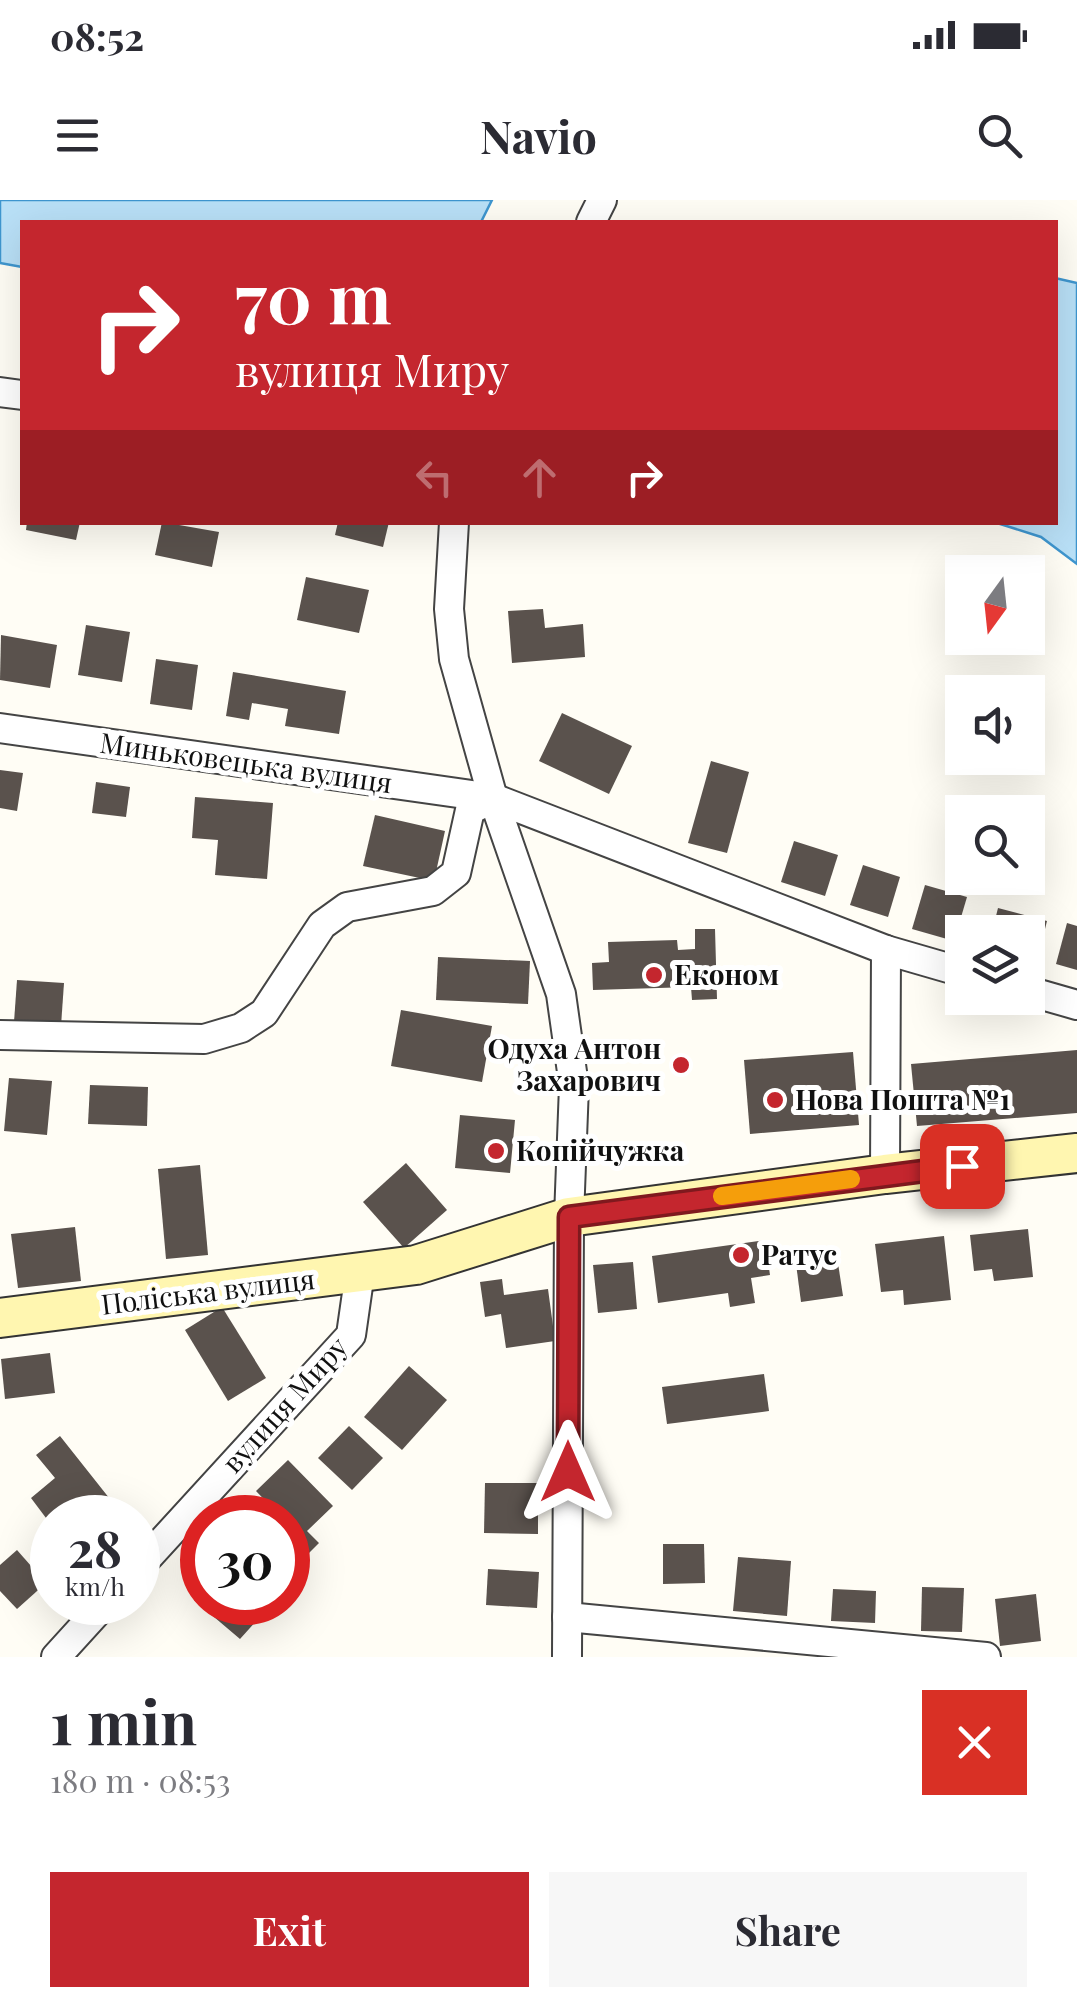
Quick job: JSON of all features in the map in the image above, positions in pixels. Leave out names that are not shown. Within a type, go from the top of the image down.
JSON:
[{"type":"main road","points":[[569,1217],[885,1174],[1077,1153]]},
{"type":"main road","name":"Поліська вулиця","points":[[0,1318],[416,1264],[569,1217]]},
{"type":"street","points":[[454,525],[448,609],[454,659],[493,798],[561,994],[574,1086],[569,1217],[567,1657]]},
{"type":"street","name":"Миньковецька вулиця","points":[[0,728],[493,798],[886,950],[945,967]]},
{"type":"street","points":[[0,1035],[204,1039],[241,1028],[264,1013],[322,925],[347,907],[433,891],[456,874],[470,810],[493,798]]},
{"type":"street","points":[[885,1174],[886,950]]},
{"type":"street","points":[[1045,995],[1077,1005]]},
{"type":"street","name":"вулиця Миру","points":[[160,1544],[351,1335],[360,1272]]},
{"type":"street","points":[[567,1617],[986,1657]]},
{"type":"street","points":[[56,1657],[85,1625]]},
{"type":"water","points":[[0,200],[492,200],[482,220],[20,220],[20,267],[0,263]]},
{"type":"water","points":[[1058,279],[1077,283],[1077,564],[1041,537],[1003,525],[1058,525]]},
{"type":"building","points":[[27,525],[79,525],[76,540],[26,530]]},
{"type":"building","points":[[161,525],[219,532],[212,567],[155,555]]},
{"type":"building","points":[[337,525],[388,525],[383,547],[335,535]]},
{"type":"building","points":[[306,577],[369,590],[359,633],[297,620]]},
{"type":"building","points":[[543,609],[545,628],[583,624],[585,657],[512,663],[508,611]]},
{"type":"building","points":[[86,625],[130,632],[122,682],[78,675]]},
{"type":"building","points":[[1,635],[57,645],[50,688],[0,680]]},
{"type":"building","points":[[156,659],[198,665],[192,710],[150,704]]},
{"type":"building","points":[[233,672],[346,691],[339,734],[285,726],[288,709],[252,703],[249,720],[226,716]]},
{"type":"building","points":[[562,713],[632,746],[609,794],[539,761]]},
{"type":"building","points":[[711,761],[749,772],[727,853],[688,843]]},
{"type":"building","points":[[0,770],[23,773],[17,811],[0,808]]},
{"type":"building","points":[[96,782],[130,787],[126,817],[92,813]]},
{"type":"building","points":[[195,797],[273,803],[267,879],[215,875],[218,840],[192,838]]},
{"type":"building","points":[[375,815],[445,831],[434,881],[363,866]]},
{"type":"building","points":[[794,841],[838,855],[825,896],[781,882]]},
{"type":"building","points":[[863,865],[900,877],[888,917],[850,905]]},
{"type":"building","points":[[925,885],[945,891],[945,895],[967,897],[962,915],[945,915],[945,938],[912,929]]},
{"type":"building","points":[[998,908],[1024,915],[996,915]]},
{"type":"building","points":[[1067,923],[1077,926],[1077,970],[1056,964]]},
{"type":"building","name":"Економ","points":[[695,929],[715,929],[717,999],[692,1000],[691,987],[593,990],[592,963],[609,962],[608,942],[677,940],[678,950],[695,949]]},
{"type":"building","points":[[438,957],[530,961],[528,1004],[436,1000]]},
{"type":"building","points":[[17,980],[64,983],[61,1026],[14,1022]]},
{"type":"building","points":[[401,1010],[492,1026],[482,1082],[391,1066]]},
{"type":"building","points":[[1077,1050],[1077,1113],[917,1126],[911,1064]]},
{"type":"building","points":[[853,1052],[859,1125],[750,1134],[744,1060]]},
{"type":"building","points":[[9,1078],[52,1081],[47,1135],[4,1131]]},
{"type":"building","points":[[90,1085],[148,1087],[147,1126],[88,1124]]},
{"type":"building","points":[[460,1115],[515,1120],[510,1173],[455,1168]]},
{"type":"building","points":[[406,1163],[447,1210],[404,1248],[363,1202]]},
{"type":"building","points":[[200,1165],[208,1255],[166,1259],[158,1169]]},
{"type":"building","points":[[75,1227],[81,1281],[18,1288],[11,1234]]},
{"type":"building","points":[[1028,1229],[1033,1277],[994,1281],[992,1269],[974,1271],[970,1235]]},
{"type":"building","points":[[944,1236],[951,1300],[904,1305],[903,1290],[881,1292],[875,1244]]},
{"type":"building","points":[[765,1240],[770,1275],[751,1278],[755,1303],[730,1307],[728,1293],[658,1303],[652,1256]]},
{"type":"building","points":[[836,1250],[843,1296],[801,1302],[795,1256]]},
{"type":"building","points":[[633,1262],[637,1309],[598,1313],[593,1265]]},
{"type":"building","points":[[502,1279],[504,1295],[548,1289],[555,1341],[506,1348],[501,1314],[485,1317],[480,1282]]},
{"type":"building","points":[[222,1307],[266,1378],[228,1401],[185,1330]]},
{"type":"building","points":[[50,1353],[55,1393],[5,1399],[1,1359]]},
{"type":"building","points":[[409,1366],[447,1400],[402,1450],[364,1417]]},
{"type":"building","points":[[764,1374],[769,1411],[667,1424],[662,1387]]},
{"type":"building","points":[[349,1426],[383,1458],[352,1490],[318,1458]]},
{"type":"building","points":[[60,1436],[107,1495],[35,1495],[55,1478],[36,1455]]},
{"type":"building","points":[[288,1460],[333,1506],[310,1528],[310,1495],[260,1495],[256,1491]]},
{"type":"building","points":[[485,1483],[538,1483],[538,1534],[484,1533]]},
{"type":"building","points":[[310,1534],[319,1543],[310,1552]]},
{"type":"building","points":[[663,1544],[704,1544],[705,1583],[663,1584]]},
{"type":"building","points":[[17,1550],[30,1565],[30,1597],[17,1609],[0,1591],[0,1565]]},
{"type":"building","points":[[738,1557],[791,1561],[787,1616],[733,1611]]},
{"type":"building","points":[[488,1569],[539,1572],[537,1608],[486,1605]]},
{"type":"building","points":[[922,1587],[964,1588],[962,1632],[921,1631]]},
{"type":"building","points":[[833,1589],[876,1591],[875,1623],[831,1621]]},
{"type":"building","points":[[1036,1594],[1041,1641],[1000,1646],[995,1599]]},
{"type":"building","points":[[223,1625],[253,1625],[240,1639]]},
{"type":"slow traffic","points":[[722,1196],[851,1179]]},
{"type":"place","name":"Економ","points":[[654,975]]},
{"type":"place","name":"Одуха Антон Захарович","points":[[681,1065]]},
{"type":"place","name":"Нова Пошта №1","points":[[775,1100]]},
{"type":"place","name":"Копійчужка","points":[[496,1151]]},
{"type":"place","name":"Ратус","points":[[741,1255]]},
{"type":"route","points":[[568,1472],[569,1217],[962,1166]]}]
